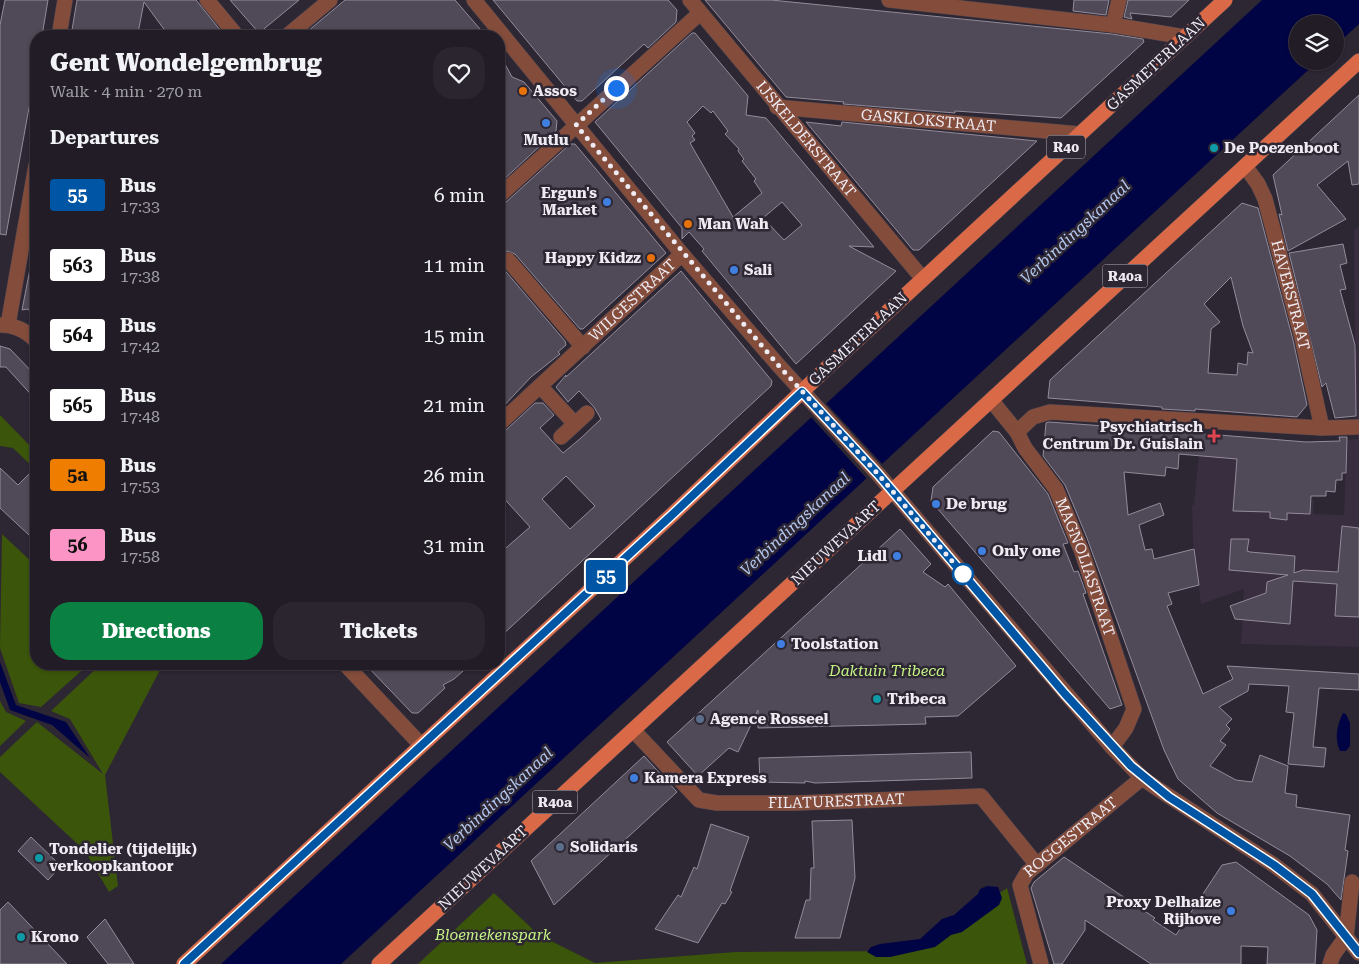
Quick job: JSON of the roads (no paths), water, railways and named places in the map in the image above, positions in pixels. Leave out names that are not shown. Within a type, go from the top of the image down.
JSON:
[{"type":"main road","name":"GASMETERLAAN","points":[[505,667],[1225,0]]},
{"type":"main road","name":"NIEUWEVAART","points":[[379,964],[1359,61]]},
{"type":"main road","name":"GASMETERLAAN","points":[[184,964],[502,670]]},
{"type":"street","points":[[60,30],[65,0]]},
{"type":"street","points":[[207,0],[232,30]]},
{"type":"street","points":[[294,30],[330,0]]},
{"type":"street","points":[[474,0],[498,30]]},
{"type":"street","name":"IJSKELDERSTRAAT","points":[[690,0],[777,107],[923,279]]},
{"type":"street","points":[[889,0],[1113,25],[1185,37]]},
{"type":"street","points":[[1113,25],[1119,0]]},
{"type":"street","points":[[505,190],[700,12]]},
{"type":"street","points":[[505,38],[682,254],[802,392],[878,474],[1112,747],[1142,778],[1274,865],[1312,894],[1359,953]]},
{"type":"street","name":"GASKLOKSTRAAT","points":[[777,107],[1080,134]]},
{"type":"street","name":"HAVERSTRAAT","points":[[1245,166],[1258,184],[1265,199],[1302,338],[1322,428]]},
{"type":"street","points":[[30,195],[4,325],[26,331],[30,335]]},
{"type":"street","name":"WILGESTRAAT","points":[[505,418],[682,254]]},
{"type":"street","name":"WILGESTRAAT","points":[[508,260],[583,347]]},
{"type":"street","points":[[540,386],[575,424]]},
{"type":"street","name":"MAGNOLIASTRAAT","points":[[991,400],[1056,489],[1082,552],[1134,709],[1126,728],[1112,747]]},
{"type":"street","points":[[561,437],[587,412]]},
{"type":"street","points":[[1016,432],[1033,416],[1041,412],[1322,428],[1358,426]]},
{"type":"street","points":[[351,670],[421,745]]},
{"type":"street","name":"FILATURESTRAAT","points":[[633,730],[699,800],[718,803],[874,801],[981,796],[1037,865]]},
{"type":"street","name":"ROGGESTRAAT","points":[[1041,964],[1020,885],[1027,873],[1142,778]]},
{"type":"street","points":[[1330,964],[1333,954],[1346,937],[1352,882]]},
{"type":"water","name":"Verbindingskanaal","points":[[1262,0],[1359,0],[1359,24],[1344,38],[1344,15],[1289,15],[1289,70],[1308,70],[341,964],[221,964]]},
{"type":"water","points":[[0,662],[16,705],[66,722],[90,758],[52,725],[10,710],[0,682]]},
{"type":"water","points":[[1343,713],[1346,714],[1350,723],[1350,746],[1346,751],[1340,751],[1337,742],[1337,732]]},
{"type":"water","points":[[987,886],[998,887],[1002,898],[999,905],[962,932],[951,935],[935,947],[890,957],[876,957],[867,952],[871,947],[880,944],[920,939],[942,919],[954,915],[978,894],[980,889]]},
{"type":"place","name":"Assos","points":[[523,91]]},
{"type":"place","name":"Mutlu","points":[[546,123]]},
{"type":"place","name":"De Poezenboot","points":[[1214,148]]},
{"type":"place","name":"Ergun's Market","points":[[607,202]]},
{"type":"place","name":"Man Wah","points":[[688,224]]},
{"type":"place","name":"Happy Kidzz","points":[[651,258]]},
{"type":"place","name":"Sali","points":[[734,270]]},
{"type":"place","name":"Psychiatrisch Centrum Dr. Guislain","points":[[1214,436]]},
{"type":"place","name":"De brug","points":[[936,504]]},
{"type":"place","name":"Only one","points":[[982,551]]},
{"type":"place","name":"Lidl","points":[[897,556]]},
{"type":"place","name":"Toolstation","points":[[781,644]]},
{"type":"place","name":"Tribeca","points":[[877,699]]},
{"type":"place","name":"Agence Rosseel","points":[[700,719]]},
{"type":"place","name":"Kamera Express","points":[[634,778]]},
{"type":"place","name":"Solidaris","points":[[560,847]]},
{"type":"place","name":"Tondelier (tijdelijk) verkoopkantoor","points":[[39,858]]},
{"type":"place","name":"Proxy Delhaize Rijhove","points":[[1231,911]]},
{"type":"place","name":"Krono","points":[[21,937]]},
{"type":"park label","name":"Daktuin Tribeca","points":[[887,671]]},
{"type":"park label","name":"Bloemekenspark","points":[[493,935]]}]
